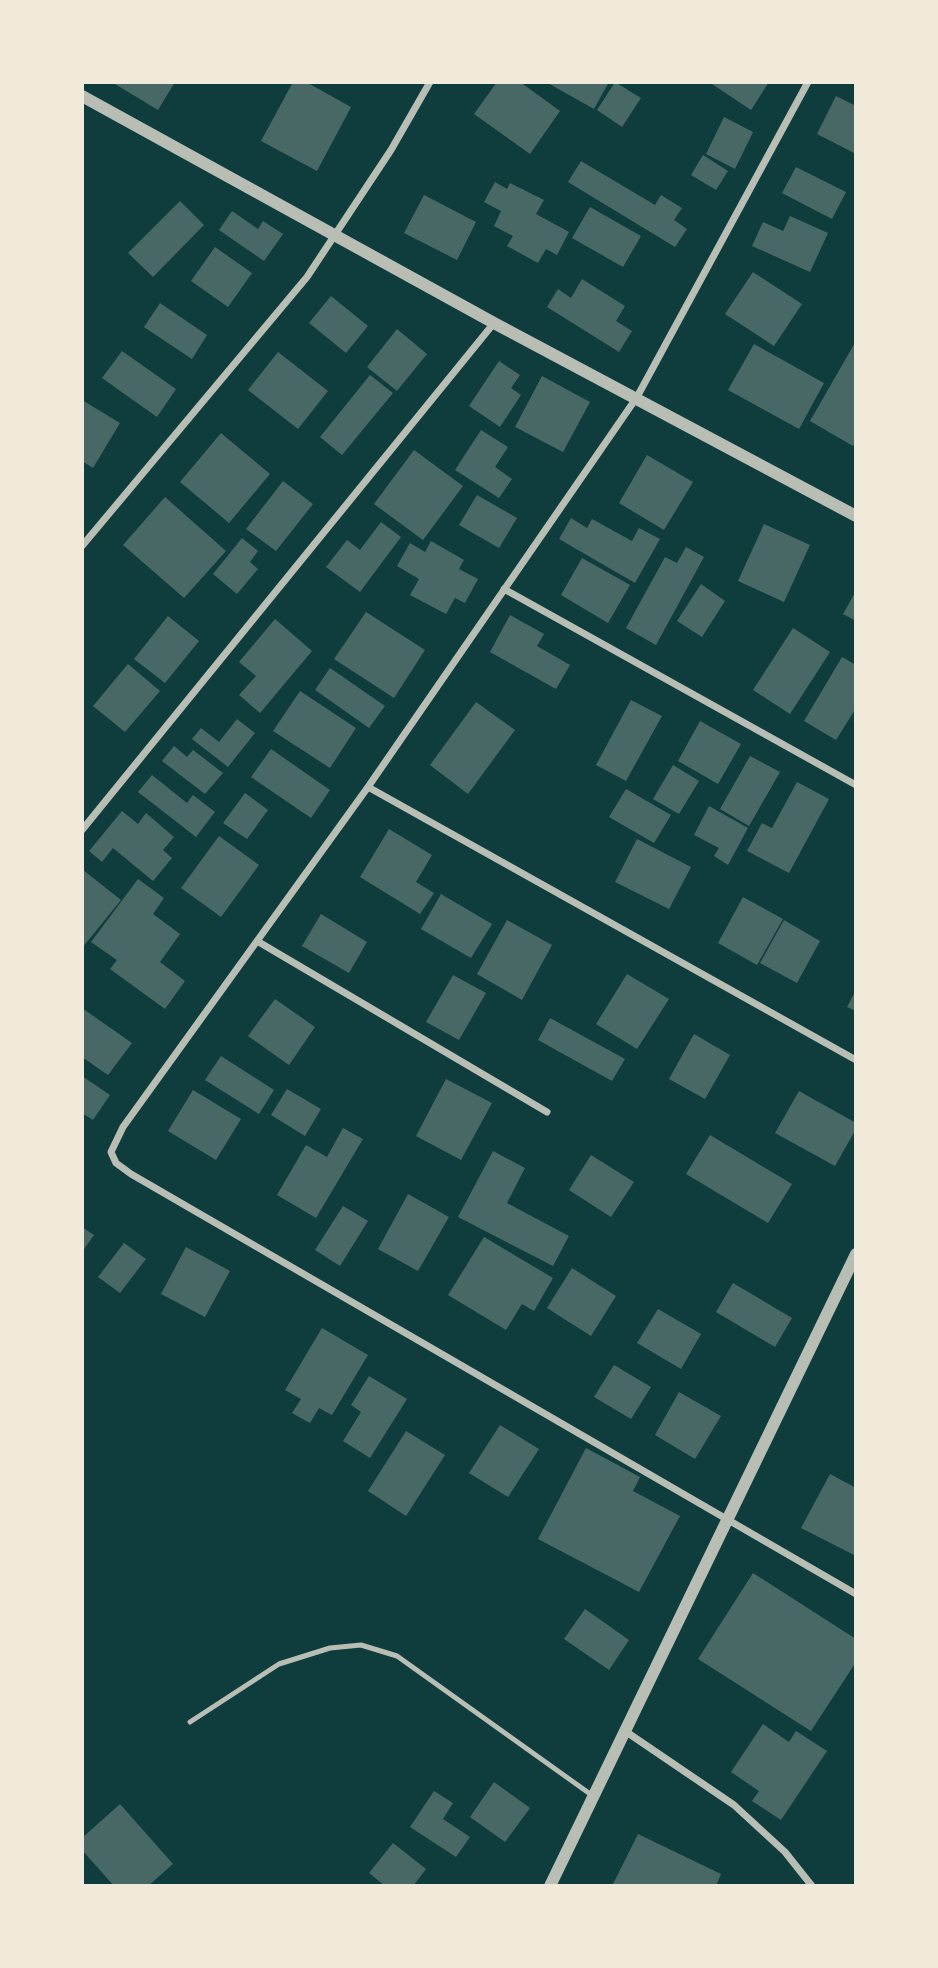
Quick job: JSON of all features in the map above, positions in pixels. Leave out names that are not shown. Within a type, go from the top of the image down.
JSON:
[{"type":"street","points":[[82,546],[269,325],[335,236],[430,82]]},
{"type":"street","points":[[808,82],[637,397],[368,787],[114,1140],[111,1152],[116,1163],[131,1174],[856,1594]]},
{"type":"street","points":[[82,96],[494,323],[856,516]]},
{"type":"street","points":[[82,830],[494,323]]},
{"type":"street","points":[[504,589],[856,785]]},
{"type":"street","points":[[368,787],[856,1060]]},
{"type":"street","points":[[257,941],[547,1112]]},
{"type":"street","points":[[550,1886],[856,1254]]},
{"type":"street","points":[[625,1731],[734,1805],[785,1852],[812,1886]]},
{"type":"lane","points":[[190,1722],[279,1664],[330,1648],[361,1645],[397,1656],[593,1796]]},
{"type":"building","points":[[175,82],[158,110],[115,84]]},
{"type":"building","points":[[293,82],[306,82],[351,107],[317,171],[261,141]]},
{"type":"building","points":[[497,82],[520,82],[560,111],[530,154],[474,114]]},
{"type":"building","points":[[546,82],[609,82],[594,109]]},
{"type":"building","points":[[615,82],[641,98],[622,127],[597,110]]},
{"type":"building","points":[[709,82],[769,82],[751,110]]},
{"type":"building","points":[[836,96],[856,106],[856,154],[817,134]]},
{"type":"building","points":[[724,117],[753,132],[735,169],[706,154]]},
{"type":"building","points":[[703,155],[728,171],[716,190],[691,175]]},
{"type":"building","points":[[581,161],[655,205],[661,195],[682,208],[674,220],[687,229],[675,247],[568,182]]},
{"type":"building","points":[[796,167],[846,192],[832,219],[782,193]]},
{"type":"building","points":[[495,182],[507,189],[510,183],[544,200],[536,214],[569,232],[557,255],[546,249],[538,263],[507,246],[513,236],[494,226],[501,211],[484,202]]},
{"type":"building","points":[[424,195],[476,222],[457,260],[404,233]]},
{"type":"building","points":[[180,201],[204,225],[153,277],[128,253]]},
{"type":"building","points":[[590,207],[641,236],[623,267],[572,238]]},
{"type":"building","points":[[232,211],[258,229],[263,221],[283,234],[264,261],[219,230]]},
{"type":"building","points":[[790,216],[828,233],[810,272],[752,246],[763,222],[783,231]]},
{"type":"building","points":[[215,247],[252,273],[228,307],[191,281]]},
{"type":"building","points":[[753,272],[802,304],[774,346],[725,314]]},
{"type":"building","points":[[582,279],[625,306],[616,321],[632,331],[619,352],[547,307],[558,289],[571,298]]},
{"type":"building","points":[[331,296],[368,326],[346,353],[309,323]]},
{"type":"building","points":[[160,303],[207,335],[192,359],[144,327]]},
{"type":"building","points":[[397,329],[427,354],[397,391],[367,367]]},
{"type":"building","points":[[856,341],[856,441],[853,446],[810,421]]},
{"type":"building","points":[[754,344],[824,383],[799,429],[728,390]]},
{"type":"building","points":[[122,351],[176,389],[157,417],[102,378]]},
{"type":"building","points":[[278,352],[328,391],[298,429],[248,390]]},
{"type":"building","points":[[499,361],[520,375],[511,388],[521,395],[500,427],[469,406]]},
{"type":"building","points":[[370,375],[393,393],[342,455],[320,437]]},
{"type":"building","points":[[542,376],[590,402],[563,452],[515,427]]},
{"type":"building","points":[[82,400],[120,423],[93,468],[82,461]]},
{"type":"building","points":[[481,430],[508,447],[495,467],[512,479],[499,498],[455,470]]},
{"type":"building","points":[[221,433],[270,474],[229,523],[180,482]]},
{"type":"building","points":[[414,450],[463,486],[423,540],[374,504]]},
{"type":"building","points":[[647,455],[693,482],[664,530],[619,503]]},
{"type":"building","points":[[283,481],[313,504],[276,551],[246,529]]},
{"type":"building","points":[[477,495],[517,518],[499,548],[459,525]]},
{"type":"building","points":[[165,497],[226,551],[184,598],[123,545]]},
{"type":"building","points":[[571,518],[587,528],[592,519],[632,541],[639,528],[660,539],[635,583],[559,539]]},
{"type":"building","points":[[381,522],[401,537],[360,592],[326,567],[347,540],[360,550]]},
{"type":"building","points":[[764,524],[810,545],[784,602],[738,581]]},
{"type":"building","points":[[242,538],[258,551],[250,562],[258,569],[237,594],[213,574]]},
{"type":"building","points":[[431,541],[464,560],[459,569],[478,579],[465,603],[455,598],[446,614],[410,595],[419,579],[397,566],[410,543],[425,552]]},
{"type":"building","points":[[686,547],[704,557],[656,645],[626,628],[665,557],[677,563]]},
{"type":"building","points":[[582,558],[630,585],[608,623],[561,595]]},
{"type":"building","points":[[701,584],[725,601],[702,637],[677,621]]},
{"type":"building","points":[[856,591],[856,621],[843,614]]},
{"type":"building","points":[[366,612],[425,650],[394,698],[334,659]]},
{"type":"building","points":[[510,615],[544,634],[537,646],[570,665],[556,689],[490,652]]},
{"type":"building","points":[[168,616],[199,641],[165,683],[134,659]]},
{"type":"building","points":[[275,619],[312,651],[260,713],[239,695],[256,676],[239,662]]},
{"type":"building","points":[[793,628],[830,652],[790,714],[753,690]]},
{"type":"building","points":[[842,657],[856,665],[856,708],[836,740],[804,721]]},
{"type":"building","points":[[128,664],[160,691],[125,732],[93,706]]},
{"type":"building","points":[[330,668],[385,706],[369,728],[315,690]]},
{"type":"building","points":[[300,691],[356,728],[330,768],[273,731]]},
{"type":"building","points":[[631,700],[662,716],[626,781],[596,765]]},
{"type":"building","points":[[476,702],[515,730],[468,794],[430,765]]},
{"type":"building","points":[[237,719],[255,733],[228,767],[192,739],[201,728],[219,742]]},
{"type":"building","points":[[700,721],[741,744],[718,784],[678,761]]},
{"type":"building","points":[[174,746],[187,757],[193,750],[223,773],[205,794],[162,761]]},
{"type":"building","points":[[271,749],[330,790],[311,818],[251,777]]},
{"type":"building","points":[[750,756],[780,772],[749,826],[720,809]]},
{"type":"building","points":[[673,765],[699,781],[679,814],[653,799]]},
{"type":"building","points":[[152,775],[187,803],[193,795],[215,812],[196,837],[138,792]]},
{"type":"building","points":[[797,782],[829,799],[789,873],[747,851],[762,823],[772,828]]},
{"type":"building","points":[[626,789],[671,815],[654,843],[609,817]]},
{"type":"building","points":[[245,793],[268,810],[247,839],[223,823]]},
{"type":"building","points":[[709,806],[748,828],[728,865],[714,856],[719,848],[694,835]]},
{"type":"building","points":[[122,811],[138,824],[146,813],[174,837],[163,850],[172,858],[153,881],[113,848],[102,862],[89,851]]},
{"type":"building","points":[[389,829],[432,855],[416,882],[434,893],[420,914],[360,877]]},
{"type":"building","points":[[219,836],[259,865],[221,917],[181,888]]},
{"type":"building","points":[[637,839],[691,867],[669,909],[615,882]]},
{"type":"building","points":[[82,869],[121,900],[82,948]]},
{"type":"building","points":[[138,879],[164,898],[153,914],[180,934],[160,962],[185,981],[165,1009],[110,969],[117,960],[91,942]]},
{"type":"building","points":[[441,894],[492,924],[471,958],[421,929]]},
{"type":"building","points":[[743,897],[783,919],[757,965],[718,943]]},
{"type":"building","points":[[321,914],[367,942],[349,973],[302,946]]},
{"type":"building","points":[[507,920],[552,945],[522,1000],[477,974]]},
{"type":"building","points":[[784,920],[820,941],[797,983],[760,963]]},
{"type":"building","points":[[627,974],[669,999],[637,1049],[596,1024]]},
{"type":"building","points":[[453,975],[486,993],[459,1040],[426,1022]]},
{"type":"building","points":[[856,990],[856,1011],[847,1007]]},
{"type":"building","points":[[275,999],[315,1027],[289,1065],[248,1036]]},
{"type":"building","points":[[82,1008],[132,1043],[108,1075],[82,1057]]},
{"type":"building","points":[[550,1018],[625,1059],[612,1081],[538,1040]]},
{"type":"building","points":[[694,1034],[730,1055],[705,1099],[669,1079]]},
{"type":"building","points":[[221,1056],[274,1090],[259,1114],[205,1080]]},
{"type":"building","points":[[82,1076],[110,1095],[93,1120],[82,1113]]},
{"type":"building","points":[[446,1079],[492,1103],[461,1160],[416,1136]]},
{"type":"building","points":[[287,1089],[321,1109],[305,1136],[271,1115]]},
{"type":"building","points":[[193,1090],[241,1119],[216,1160],[168,1131]]},
{"type":"building","points":[[799,1091],[856,1123],[856,1129],[835,1166],[775,1133]]},
{"type":"building","points":[[343,1128],[363,1139],[316,1218],[277,1195],[306,1145],[327,1157]]},
{"type":"building","points":[[710,1135],[792,1184],[768,1223],[686,1174]]},
{"type":"building","points":[[493,1151],[525,1168],[507,1203],[569,1236],[553,1266],[458,1217]]},
{"type":"building","points":[[591,1155],[634,1182],[611,1217],[569,1190]]},
{"type":"building","points":[[408,1194],[449,1217],[418,1271],[378,1249]]},
{"type":"building","points":[[343,1206],[368,1221],[340,1266],[315,1250]]},
{"type":"building","points":[[82,1227],[94,1235],[82,1252]]},
{"type":"building","points":[[484,1237],[553,1278],[534,1311],[522,1304],[506,1330],[448,1295]]},
{"type":"building","points":[[124,1243],[146,1259],[120,1293],[98,1277]]},
{"type":"building","points":[[186,1247],[230,1271],[205,1317],[161,1294]]},
{"type":"building","points":[[572,1268],[616,1296],[591,1336],[547,1308]]},
{"type":"building","points":[[733,1283],[792,1318],[775,1347],[716,1312]]},
{"type":"building","points":[[658,1309],[701,1334],[681,1369],[637,1343]]},
{"type":"building","points":[[322,1328],[368,1355],[332,1415],[319,1408],[310,1423],[292,1413],[301,1399],[285,1390]]},
{"type":"building","points":[[614,1365],[651,1387],[631,1419],[594,1397]]},
{"type":"building","points":[[369,1376],[407,1399],[370,1458],[343,1441],[361,1412],[351,1405]]},
{"type":"building","points":[[679,1392],[721,1416],[695,1459],[655,1435]]},
{"type":"building","points":[[500,1425],[539,1449],[508,1497],[469,1473]]},
{"type":"building","points":[[406,1431],[445,1455],[406,1516],[368,1491]]},
{"type":"building","points":[[586,1448],[640,1477],[633,1491],[680,1516],[639,1592],[538,1539]]},
{"type":"building","points":[[830,1474],[856,1488],[856,1556],[801,1528]]},
{"type":"building","points":[[753,1573],[856,1639],[856,1662],[811,1731],[698,1659]]},
{"type":"building","points":[[585,1609],[629,1640],[609,1670],[564,1639]]},
{"type":"building","points":[[763,1724],[789,1742],[796,1731],[827,1751],[781,1820],[752,1801],[759,1791],[731,1772]]},
{"type":"building","points":[[494,1782],[530,1808],[505,1842],[470,1817]]},
{"type":"building","points":[[434,1791],[453,1803],[443,1819],[470,1837],[456,1857],[410,1827]]},
{"type":"building","points":[[120,1804],[173,1864],[148,1886],[114,1886],[82,1850],[82,1838]]},
{"type":"building","points":[[638,1834],[721,1874],[716,1886],[612,1886]]},
{"type":"building","points":[[393,1843],[426,1869],[413,1886],[385,1886],[369,1873]]}]
